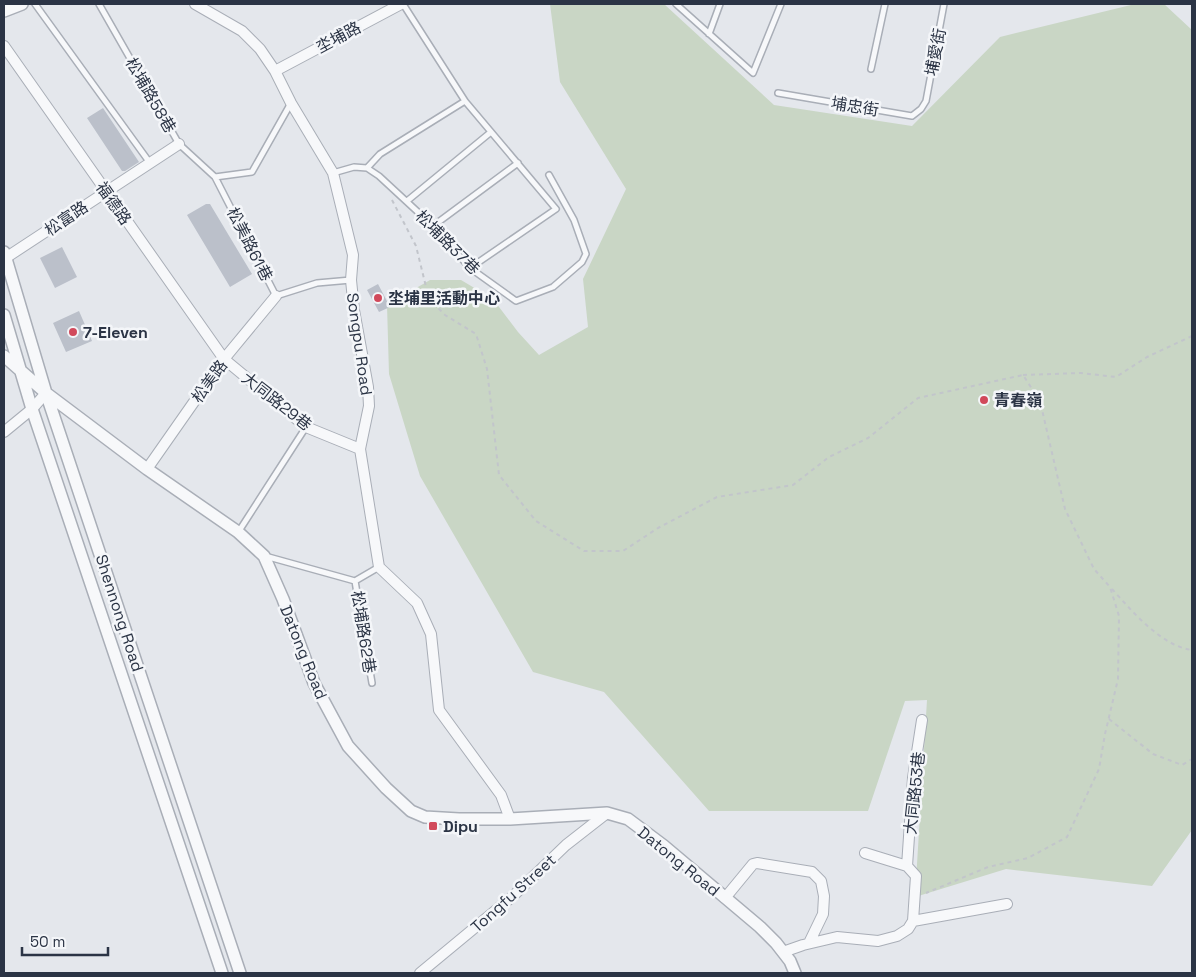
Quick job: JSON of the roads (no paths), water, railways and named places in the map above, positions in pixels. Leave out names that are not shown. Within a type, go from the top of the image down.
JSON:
[{"type":"street","points":[[4,11],[22,4]]},
{"type":"street","name":"Songpu Road","points":[[197,4],[242,31],[260,50],[275,71],[291,103],[333,173],[353,255],[354,310],[368,387],[369,406],[360,449],[379,567]]},
{"type":"street","name":"坔埔路","points":[[275,71],[402,4]]},
{"type":"street","name":"福德路","points":[[4,46],[224,360]]},
{"type":"street","name":"松富路","points":[[5,257],[151,164],[179,144]]},
{"type":"street","name":"Shennong Road","points":[[5,257],[46,393],[240,973]]},
{"type":"street","name":"松美路","points":[[147,468],[224,360],[276,296]]},
{"type":"street","name":"Shennong Road","points":[[4,315],[32,409],[222,973]]},
{"type":"street","name":"Datong Road","points":[[4,356],[46,393],[147,468],[238,532],[264,556],[314,683],[348,746],[386,788],[411,811],[425,817],[510,818],[607,812],[628,819],[664,846],[760,927],[790,961],[795,973]]},
{"type":"street","name":"大同路29巷","points":[[224,360],[306,427],[360,449]]},
{"type":"street","points":[[4,432],[32,409],[46,393]]},
{"type":"street","points":[[379,567],[417,603],[431,634],[440,710],[501,795],[510,818]]},
{"type":"street","name":"大同路53巷","points":[[912,921],[916,876],[907,866],[913,778],[922,720]]},
{"type":"street","name":"Tongfu Street","points":[[420,973],[513,896],[566,845],[607,812]]},
{"type":"street","points":[[866,853],[907,866]]},
{"type":"street","points":[[725,898],[753,864],[757,863],[812,872],[821,882],[824,896],[823,914],[809,943]]},
{"type":"street","points":[[783,952],[809,943],[837,937],[878,941],[897,936],[908,928],[912,921],[1007,904]]},
{"type":"lane","points":[[35,4],[151,164]]},
{"type":"lane","name":"松埔路58巷","points":[[98,4],[179,144],[215,177]]},
{"type":"lane","points":[[402,4],[465,101],[556,209],[470,268]]},
{"type":"lane","points":[[677,4],[753,73],[781,4]]},
{"type":"lane","points":[[709,34],[720,4]]},
{"type":"lane","points":[[871,69],[885,4]]},
{"type":"lane","name":"埔愛街","points":[[926,100],[944,4]]},
{"type":"lane","name":"埔忠街","points":[[778,93],[912,116],[926,100]]},
{"type":"lane","points":[[333,173],[354,167],[367,168],[380,154],[465,101]]},
{"type":"lane","points":[[215,177],[252,172],[291,103]]},
{"type":"lane","points":[[407,201],[492,132]]},
{"type":"lane","points":[[433,226],[518,163]]},
{"type":"lane","name":"松埔路37巷","points":[[367,168],[379,176],[433,226],[470,268],[516,301],[553,287],[582,262],[586,254],[574,220],[549,175]]},
{"type":"lane","name":"松美路61巷","points":[[215,177],[276,296],[317,282],[352,280]]},
{"type":"lane","points":[[238,532],[306,427]]},
{"type":"lane","name":"松埔路62巷","points":[[264,556],[355,581],[379,567]]},
{"type":"lane","name":"松埔路62巷","points":[[355,581],[372,683]]},
{"type":"place","name":"坔埔里活動中心","points":[[378,298]]},
{"type":"place","name":"7-Eleven","points":[[73,332]]},
{"type":"place","name":"青春嶺","points":[[984,400]]},
{"type":"place","name":"Dipu","points":[[433,826]]}]
